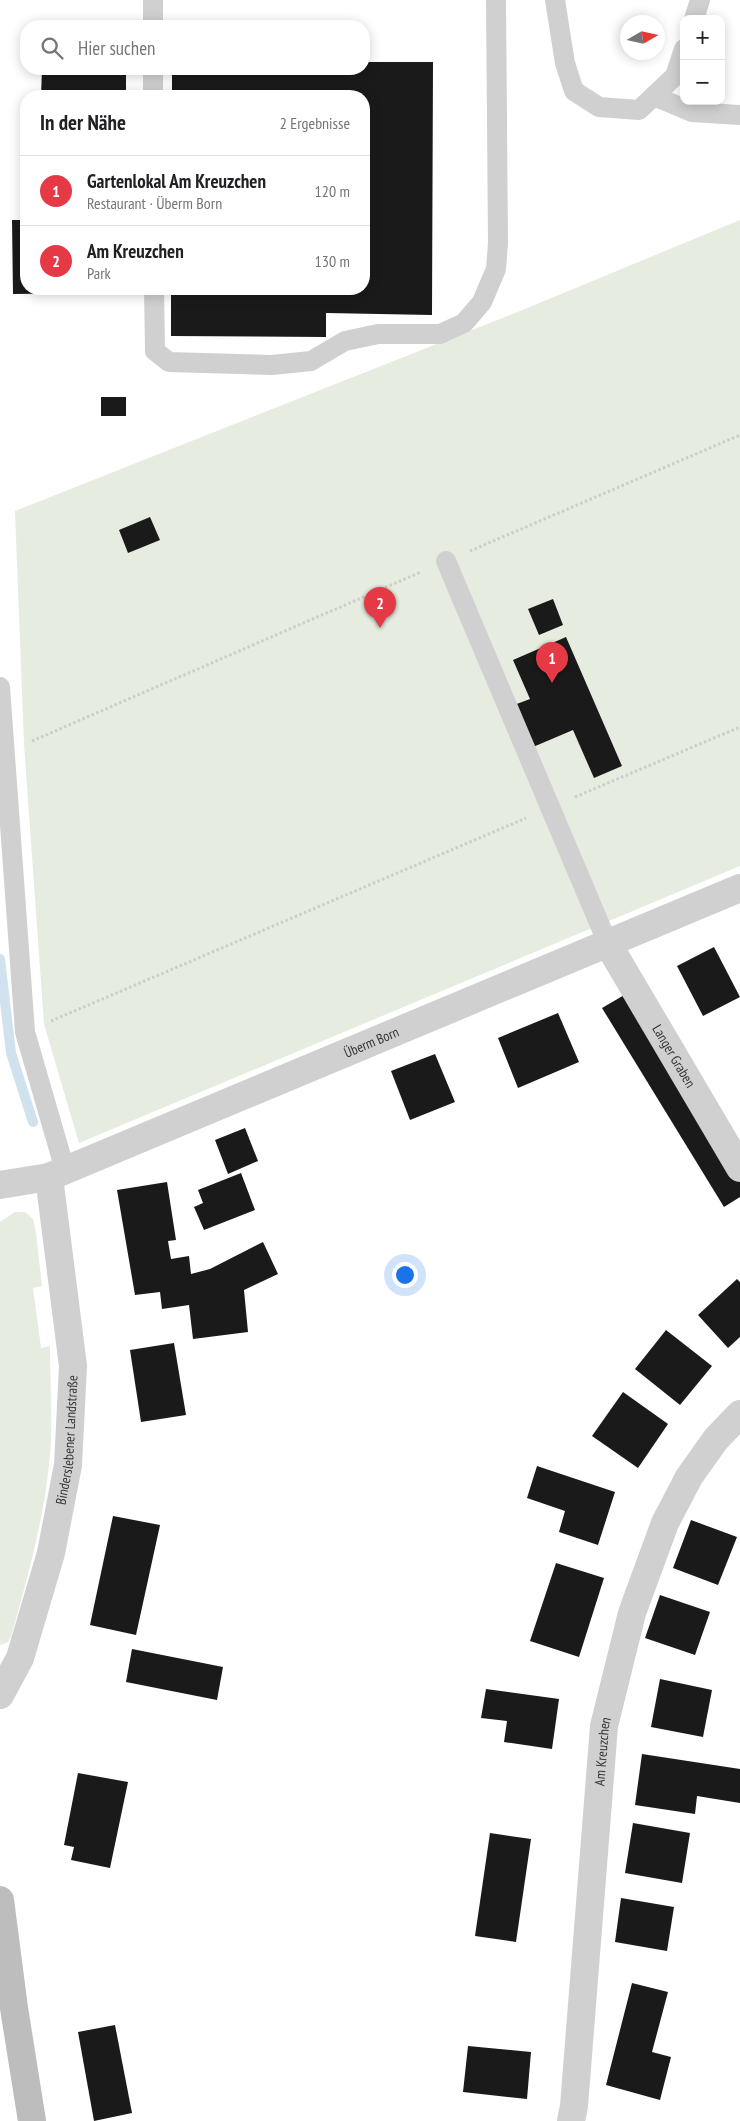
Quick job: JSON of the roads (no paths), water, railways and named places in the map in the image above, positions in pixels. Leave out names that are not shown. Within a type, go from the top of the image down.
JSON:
[{"type":"main road","points":[[0,1900],[14,2008],[32,2121]]},
{"type":"street","name":"Überm Born","points":[[0,1185],[57,1173],[740,888]]},
{"type":"street","name":"Langer Graben","points":[[608,944],[740,1168]]},
{"type":"street","name":"Binderslebener Landstraße","points":[[0,1695],[20,1658],[51,1552],[68,1465],[73,1366],[57,1173]]},
{"type":"street","name":"Am Kreuzchen","points":[[570,2121],[574,2106],[604,1726],[632,1613],[665,1523],[689,1477],[716,1440],[740,1414]]},
{"type":"lane","points":[[153,0],[153,20]]},
{"type":"lane","points":[[154,295],[154,351],[169,362],[272,365],[312,361],[345,341],[378,334],[440,334],[464,323],[482,302],[496,269],[498,233],[496,0]]},
{"type":"lane","points":[[555,0],[565,63],[574,91],[599,107],[639,110],[675,76],[680,60]]},
{"type":"lane","points":[[695,15],[700,0]]},
{"type":"lane","points":[[153,75],[153,90]]},
{"type":"lane","points":[[654,96],[692,112],[740,115]]},
{"type":"lane","points":[[446,562],[608,944]]},
{"type":"lane","points":[[0,687],[2,753],[25,1032],[57,1173]]},
{"type":"waterway","points":[[0,959],[11,1053],[33,1122]]},
{"type":"place","name":"Am Kreuzchen","points":[[380,628]]},
{"type":"place","name":"Gartenlokal Am Kreuzchen","points":[[552,683]]}]
